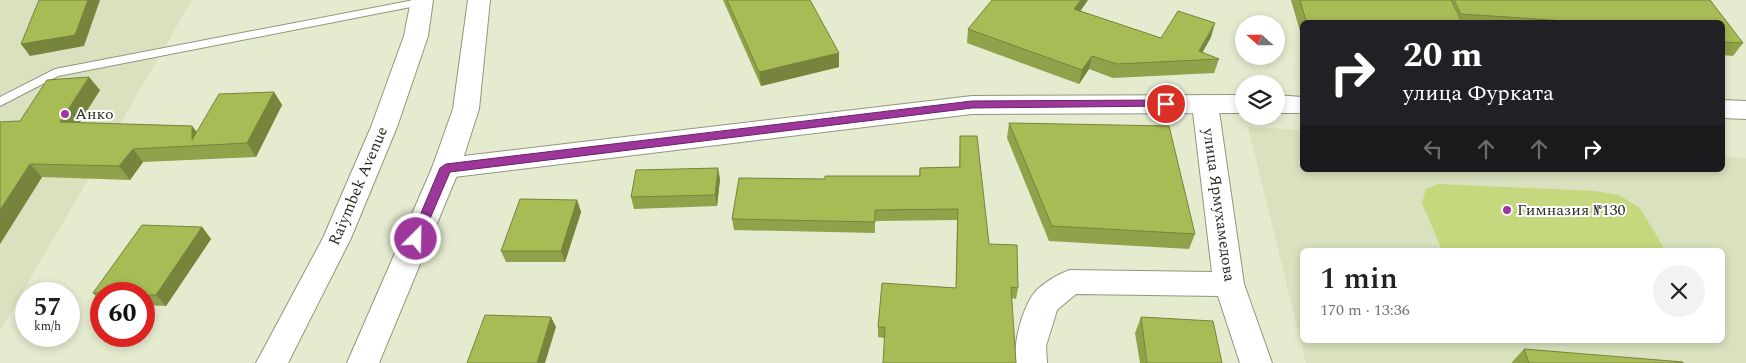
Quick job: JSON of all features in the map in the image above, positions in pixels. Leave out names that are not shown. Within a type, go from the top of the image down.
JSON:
[{"type":"street","points":[[363,363],[446,168],[466,110],[479,0]]},
{"type":"street","name":"Raiymbek Avenue","points":[[272,363],[337,238],[384,127],[416,36],[422,1]]},
{"type":"street","name":"улица Ярмухамедова","points":[[1205,104],[1229,284],[1256,363]]},
{"type":"street","points":[[446,168],[972,105],[1235,104]]},
{"type":"street","points":[[1285,104],[1300,105]]},
{"type":"street","points":[[1725,109],[1746,110]]},
{"type":"street","points":[[1031,363],[1030,346],[1044,303],[1070,282],[1229,284]]},
{"type":"lane","points":[[0,102],[55,73],[160,54],[422,1]]},
{"type":"shaded area","points":[[0,0],[192,0],[28,282],[15,282],[15,305],[0,331]]},
{"type":"shaded area","name":"Гимназия №130","points":[[1248,127],[1300,130],[1300,172],[1725,172],[1725,157],[1746,158],[1746,363],[1306,363],[1301,343],[1725,343],[1725,248],[1300,248],[1300,339]]},
{"type":"green space","points":[[1439,184],[1595,191],[1619,195],[1640,208],[1664,248],[1441,248],[1422,203],[1426,189]]},
{"type":"building","points":[[39,0],[88,0],[75,35],[21,44]]},
{"type":"building","points":[[727,0],[810,0],[839,53],[759,72]]},
{"type":"building","points":[[992,0],[1081,0],[1074,9],[1161,38],[1178,11],[1215,23],[1199,51],[1219,59],[1117,64],[1092,56],[1082,70],[968,29]]},
{"type":"building","points":[[1300,0],[1451,0],[1461,20],[1306,20]]},
{"type":"building","points":[[1454,0],[1710,0],[1743,43],[1725,42],[1725,20],[1550,20],[1461,14]]},
{"type":"building","points":[[89,77],[60,122],[192,126],[192,140],[219,94],[274,92],[247,143],[133,149],[119,166],[30,164],[0,210],[0,122],[20,121],[47,80]]},
{"type":"building","points":[[1009,123],[1169,126],[1195,234],[1052,226]]},
{"type":"building","points":[[960,136],[977,136],[989,244],[1017,245],[1018,288],[1011,287],[1016,363],[883,363],[885,327],[878,327],[882,283],[956,288],[958,209],[875,210],[875,222],[732,219],[739,178],[825,179],[825,176],[920,176],[920,168],[960,167]]},
{"type":"building","points":[[718,168],[715,195],[631,197],[636,170]]},
{"type":"building","points":[[520,199],[577,200],[561,251],[501,251]]},
{"type":"building","points":[[142,225],[202,227],[156,295],[155,282],[101,282]]},
{"type":"building","points":[[485,315],[551,317],[537,363],[467,363]]},
{"type":"building","points":[[1141,317],[1213,321],[1222,363],[1147,363]]},
{"type":"building","points":[[1524,349],[1683,362],[1683,363],[1529,363]]},
{"type":"place","name":"Анко","points":[[65,114]]},
{"type":"place","name":"Гимназия №130","points":[[1507,210]]},
{"type":"route","points":[[416,239],[446,168],[972,105],[1166,104]]}]
